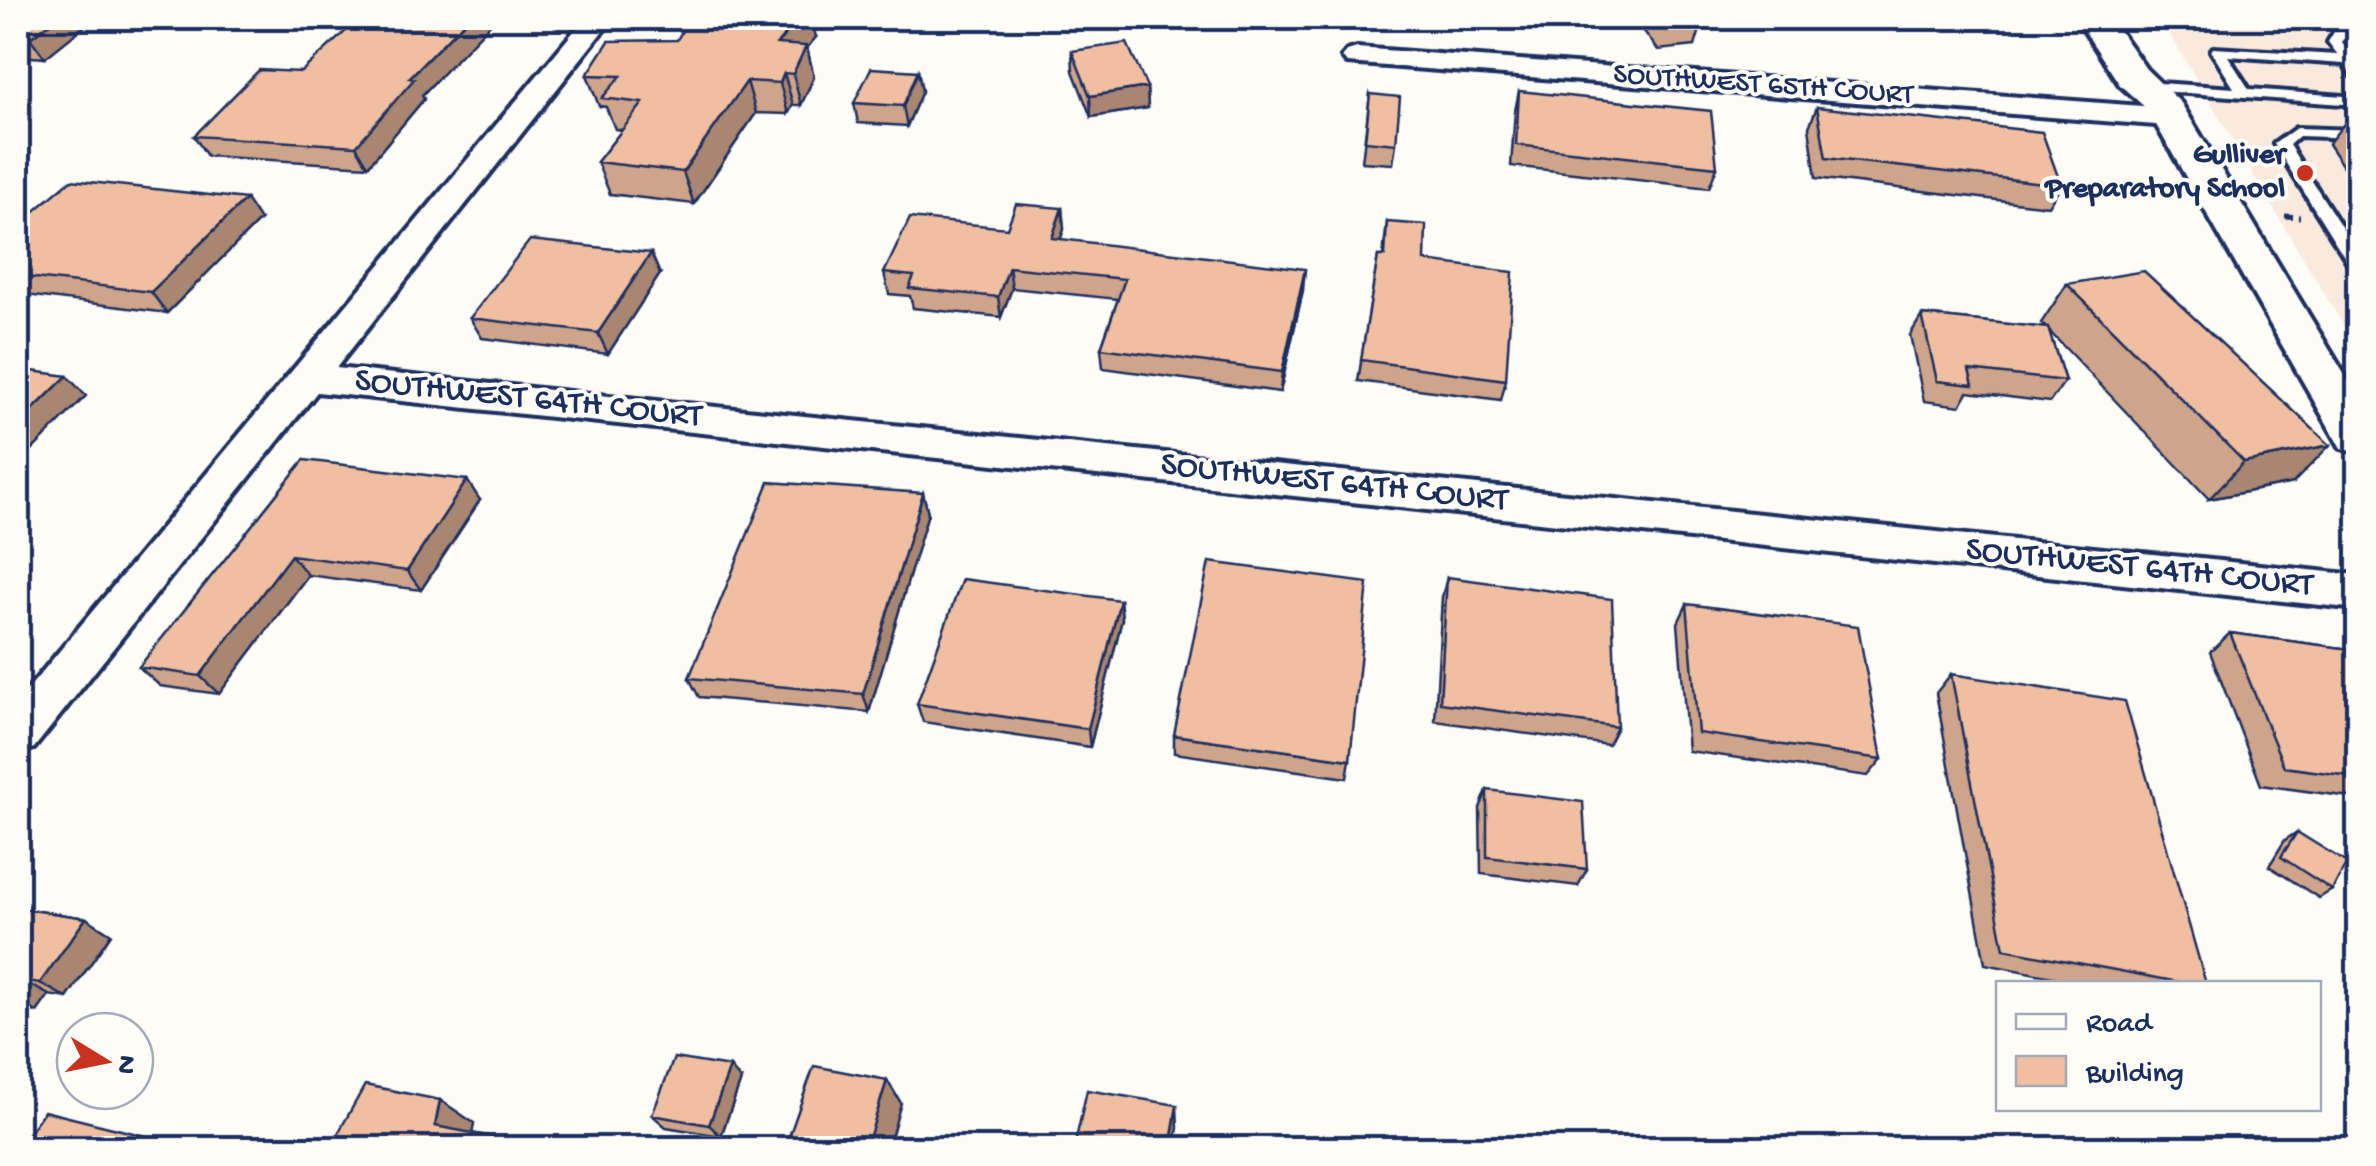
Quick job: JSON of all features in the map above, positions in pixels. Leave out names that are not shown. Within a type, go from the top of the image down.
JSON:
[{"type":"street","points":[[18,734],[599,18]]},
{"type":"street","points":[[2093,18],[2159,98],[2358,436]]},
{"type":"street","points":[[2127,18],[2162,76],[2159,98]]},
{"type":"street","name":"SOUTHWEST 65TH COURT","points":[[1357,57],[2159,98]]},
{"type":"street","name":"SOUTHWEST 64TH COURT","points":[[308,378],[2358,592]]},
{"type":"lane","points":[[2358,35],[2336,38],[2353,60],[2358,75]]},
{"type":"lane","points":[[2244,92],[2218,51],[2353,60]]},
{"type":"lane","points":[[2159,98],[2244,92],[2358,101]]},
{"type":"lane","points":[[2358,134],[2305,131],[2290,134],[2281,144],[2358,265]]},
{"type":"shaded area","name":"Gulliver Preparatory School","points":[[2160,18],[2358,18],[2358,351],[2345,328]]},
{"type":"building","points":[[18,18],[56,18],[30,38],[18,37]]},
{"type":"building","points":[[360,18],[468,18],[409,78],[414,79],[356,146],[194,136],[259,70],[301,72]]},
{"type":"building","points":[[697,18],[799,18],[777,44],[806,46],[793,74],[784,73],[780,83],[747,81],[683,172],[597,162],[643,103],[602,98],[621,76],[587,75],[609,41],[677,40],[686,24],[694,24]]},
{"type":"building","points":[[1655,18],[1694,18],[1701,26],[1664,30]]},
{"type":"building","points":[[1127,43],[1147,87],[1090,96],[1072,51]]},
{"type":"building","points":[[871,68],[918,71],[903,106],[854,103]]},
{"type":"building","points":[[1519,91],[1711,111],[1717,167],[1516,145]]},
{"type":"building","points":[[1370,94],[1400,97],[1396,144],[1365,141]]},
{"type":"building","points":[[1817,107],[2042,132],[2061,185],[1826,158]]},
{"type":"building","points":[[71,180],[246,199],[151,292],[18,276],[18,225]]},
{"type":"building","points":[[1016,204],[1062,208],[1052,238],[1305,269],[1282,372],[1101,348],[1125,279],[1009,267],[998,297],[909,288],[914,276],[884,273],[910,218],[1007,228]]},
{"type":"building","points":[[1387,222],[1426,225],[1425,261],[1513,272],[1506,380],[1361,360],[1378,256],[1385,256]]},
{"type":"building","points":[[530,240],[651,253],[598,333],[470,318]]},
{"type":"building","points":[[2144,271],[2330,445],[2244,462],[2067,284]]},
{"type":"building","points":[[1922,315],[2048,328],[2065,381],[1969,370],[1973,385],[1937,381]]},
{"type":"building","points":[[18,369],[67,376],[18,424]]},
{"type":"building","points":[[304,460],[467,480],[407,571],[291,555],[200,676],[139,667]]},
{"type":"building","points":[[769,482],[923,493],[863,694],[689,678]]},
{"type":"building","points":[[1209,562],[1368,583],[1350,760],[1174,735]]},
{"type":"building","points":[[1447,577],[1612,599],[1617,727],[1440,703]]},
{"type":"building","points":[[962,579],[1120,600],[1088,729],[917,704]]},
{"type":"building","points":[[1687,604],[1858,626],[1882,759],[1698,733]]},
{"type":"building","points":[[2230,633],[2358,650],[2358,777],[2284,767]]},
{"type":"building","points":[[1951,674],[2125,701],[2205,981],[2173,981],[2004,949]]},
{"type":"building","points":[[1487,790],[1583,802],[1587,869],[1487,857]]},
{"type":"building","points":[[2297,832],[2347,863],[2332,890],[2281,857]]},
{"type":"building","points":[[18,908],[86,918],[40,983],[21,980],[18,986]]},
{"type":"building","points":[[674,1058],[730,1067],[709,1125],[652,1115]]},
{"type":"building","points":[[814,1066],[887,1080],[866,1148],[785,1148]]},
{"type":"building","points":[[365,1085],[440,1100],[435,1126],[546,1147],[330,1148]]},
{"type":"building","points":[[1087,1090],[1177,1105],[1170,1148],[1074,1148]]},
{"type":"building","points":[[44,1111],[194,1148],[18,1148]]},
{"type":"place","name":"Gulliver Preparatory School","points":[[2305,173]]}]
